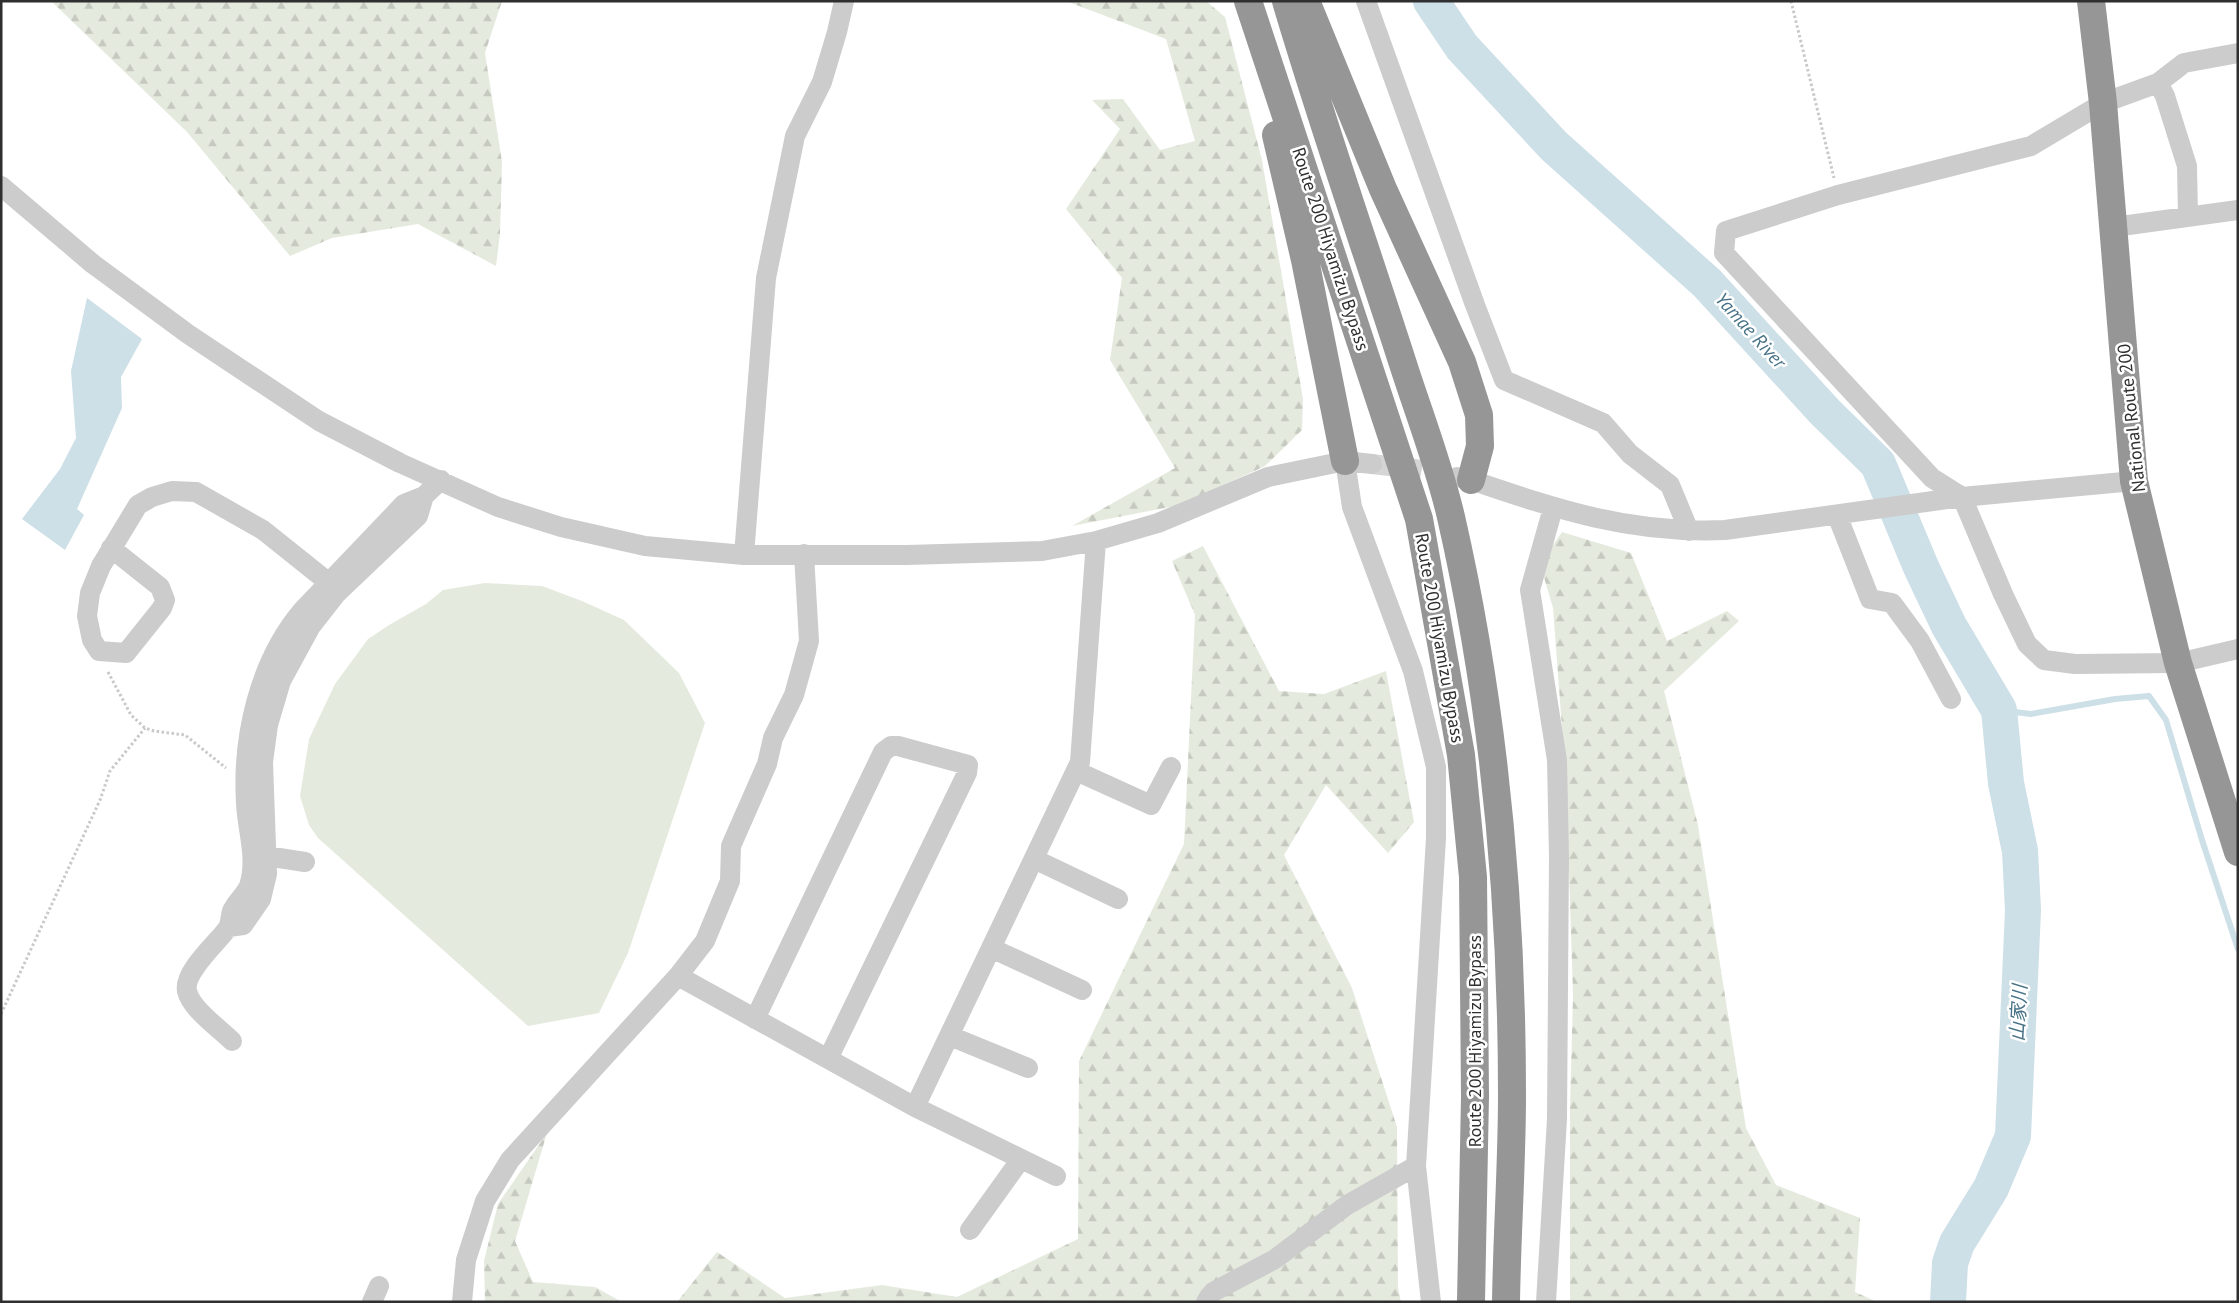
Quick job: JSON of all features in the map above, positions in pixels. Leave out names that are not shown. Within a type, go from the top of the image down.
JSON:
[{"type":"highway","points":[[1244,1],[1305,260],[1345,461]]},
{"type":"highway","name":"Route 200 Hiyamizu Bypass","points":[[1248,1],[1419,518],[1460,746],[1473,877],[1475,1096],[1471,1302]]},
{"type":"highway","name":"Route 200 Hiyamizu Bypass","points":[[1286,1],[1309,80],[1365,246],[1450,515],[1475,642],[1491,752],[1505,870],[1512,1094],[1506,1302]]},
{"type":"highway","points":[[1306,1],[1384,189],[1462,362],[1479,415],[1480,446],[1464,478]]},
{"type":"highway","name":"National Route 200","points":[[2091,1],[2103,103],[2134,481],[2178,663],[2238,852]]},
{"type":"street","points":[[744,554],[766,278],[795,136],[822,82],[844,1]]},
{"type":"street","points":[[1366,1],[1474,304],[1504,380],[1603,423],[1630,454],[1670,485],[1689,532]]},
{"type":"street","points":[[2238,53],[2184,63],[2158,83],[2103,103],[2031,146],[1838,195],[1726,231],[1724,253],[1932,478],[1962,497],[2003,594],[2027,644],[2044,660],[2075,664],[2178,663],[2238,649]]},
{"type":"street","points":[[2158,83],[2165,96],[2187,166],[2188,217]]},
{"type":"street","points":[[1,186],[93,264],[188,334],[320,421],[400,463],[498,507],[562,527],[645,546],[744,554],[980,554],[1042,551],[1096,541],[1158,523],[1268,477],[1345,461],[1372,464]]},
{"type":"street","points":[[2114,227],[2238,210]]},
{"type":"street","points":[[1345,461],[1352,507],[1413,671],[1436,767],[1436,838],[1416,1166],[1431,1302]]},
{"type":"street","points":[[1464,478],[1553,508],[1629,526],[1689,532],[1725,530],[1962,497],[2134,481]]},
{"type":"street","points":[[232,1041],[193,1004],[186,990],[189,978],[206,952],[229,927],[242,925],[261,899],[266,874],[259,856],[246,804],[246,760],[252,722],[262,685],[274,653],[288,627],[418,516],[424,496],[441,480]]},
{"type":"street","points":[[111,548],[160,587],[165,600],[162,608],[126,653],[99,651],[92,640],[87,616],[90,593],[101,566],[111,548],[138,506],[152,497],[172,491],[196,492],[264,530],[332,588]]},
{"type":"street","points":[[1546,1302],[1557,1119],[1559,848],[1557,760],[1530,590],[1553,508]]},
{"type":"street","points":[[1836,515],[1870,599],[1892,603],[1920,641],[1951,699]]},
{"type":"street","points":[[915,1107],[1080,762],[1096,541]]},
{"type":"street","points":[[462,1302],[466,1260],[485,1201],[510,1160],[578,1083],[678,976],[704,941],[730,881],[731,846],[767,764],[773,738],[794,695],[809,641],[804,554]]},
{"type":"street","points":[[259,856],[263,762],[268,725],[281,681],[332,588]]},
{"type":"street","points":[[755,1019],[883,752],[892,746],[898,746],[968,765],[967,772],[828,1059]]},
{"type":"street","points":[[1076,771],[1151,805],[1171,767]]},
{"type":"street","points":[[259,856],[305,862]]},
{"type":"street","points":[[1034,859],[1118,898]]},
{"type":"street","points":[[991,948],[1082,990]]},
{"type":"street","points":[[678,976],[915,1107],[1056,1176]]},
{"type":"street","points":[[950,1036],[1028,1068]]},
{"type":"street","points":[[970,1230],[1021,1159]]},
{"type":"street","points":[[1206,1302],[1213,1292],[1275,1259],[1347,1206],[1416,1166]]},
{"type":"path","points":[[1792,1],[1838,195]]},
{"type":"path","points":[[99,651],[104,666],[131,715],[145,728],[185,735],[232,773],[246,779]]},
{"type":"path","points":[[1,1014],[100,800],[110,771],[145,728]]},
{"type":"green space","points":[[51,1],[502,1],[485,53],[502,162],[500,234],[496,266],[418,224],[332,238],[290,256],[187,132]]},
{"type":"green space","points":[[1066,1],[1206,1],[1225,17],[1262,160],[1303,399],[1302,430],[1265,466],[1180,505],[1072,526],[1175,468],[1110,360],[1122,278],[1066,209],[1120,129],[1092,100],[1123,99],[1160,150],[1195,141],[1166,39]]},
{"type":"green space","points":[[1562,532],[1631,553],[1667,641],[1727,611],[1739,621],[1664,691],[1698,825],[1746,1128],[1776,1185],[1860,1218],[1855,1292],[1877,1302],[1570,1302],[1570,1109],[1573,995],[1566,781],[1553,608],[1540,564]]},
{"type":"green space","points":[[1203,546],[1279,691],[1324,694],[1386,671],[1414,822],[1388,853],[1326,785],[1284,855],[1352,988],[1397,1127],[1398,1288],[1401,1302],[677,1302],[717,1252],[785,1298],[882,1285],[957,1297],[1078,1239],[1079,1061],[1184,844],[1195,615],[1172,561]]},
{"type":"green space","points":[[485,583],[542,586],[624,620],[679,673],[705,723],[628,953],[599,1013],[528,1026],[318,838],[309,825],[300,796],[309,739],[335,684],[368,639],[426,604],[443,590]]},
{"type":"green space","points":[[547,1133],[515,1241],[533,1282],[595,1287],[622,1302],[485,1302],[484,1261],[498,1204]]},
{"type":"shaded area","points":[[87,298],[142,339],[121,377],[122,408],[77,509],[84,515],[65,550],[22,519],[60,469],[76,438],[71,371]]},
{"type":"waterway","name":"Yamae River","points":[[1431,1],[1462,47],[1554,146],[1707,283],[1825,412],[1878,464],[1921,567],[1949,626],[1999,710],[2006,783],[2020,851],[2023,910],[2013,1136],[1991,1188],[1957,1243],[1950,1263],[1948,1302]]},
{"type":"waterway","points":[[1999,710],[2031,714],[2115,699],[2149,696],[2166,720],[2202,840],[2238,949]]},
{"type":"tunnel","points":[[1372,464],[1449,475]]},
{"type":"water label","name":"山家川","points":[[2018,1013]]}]
